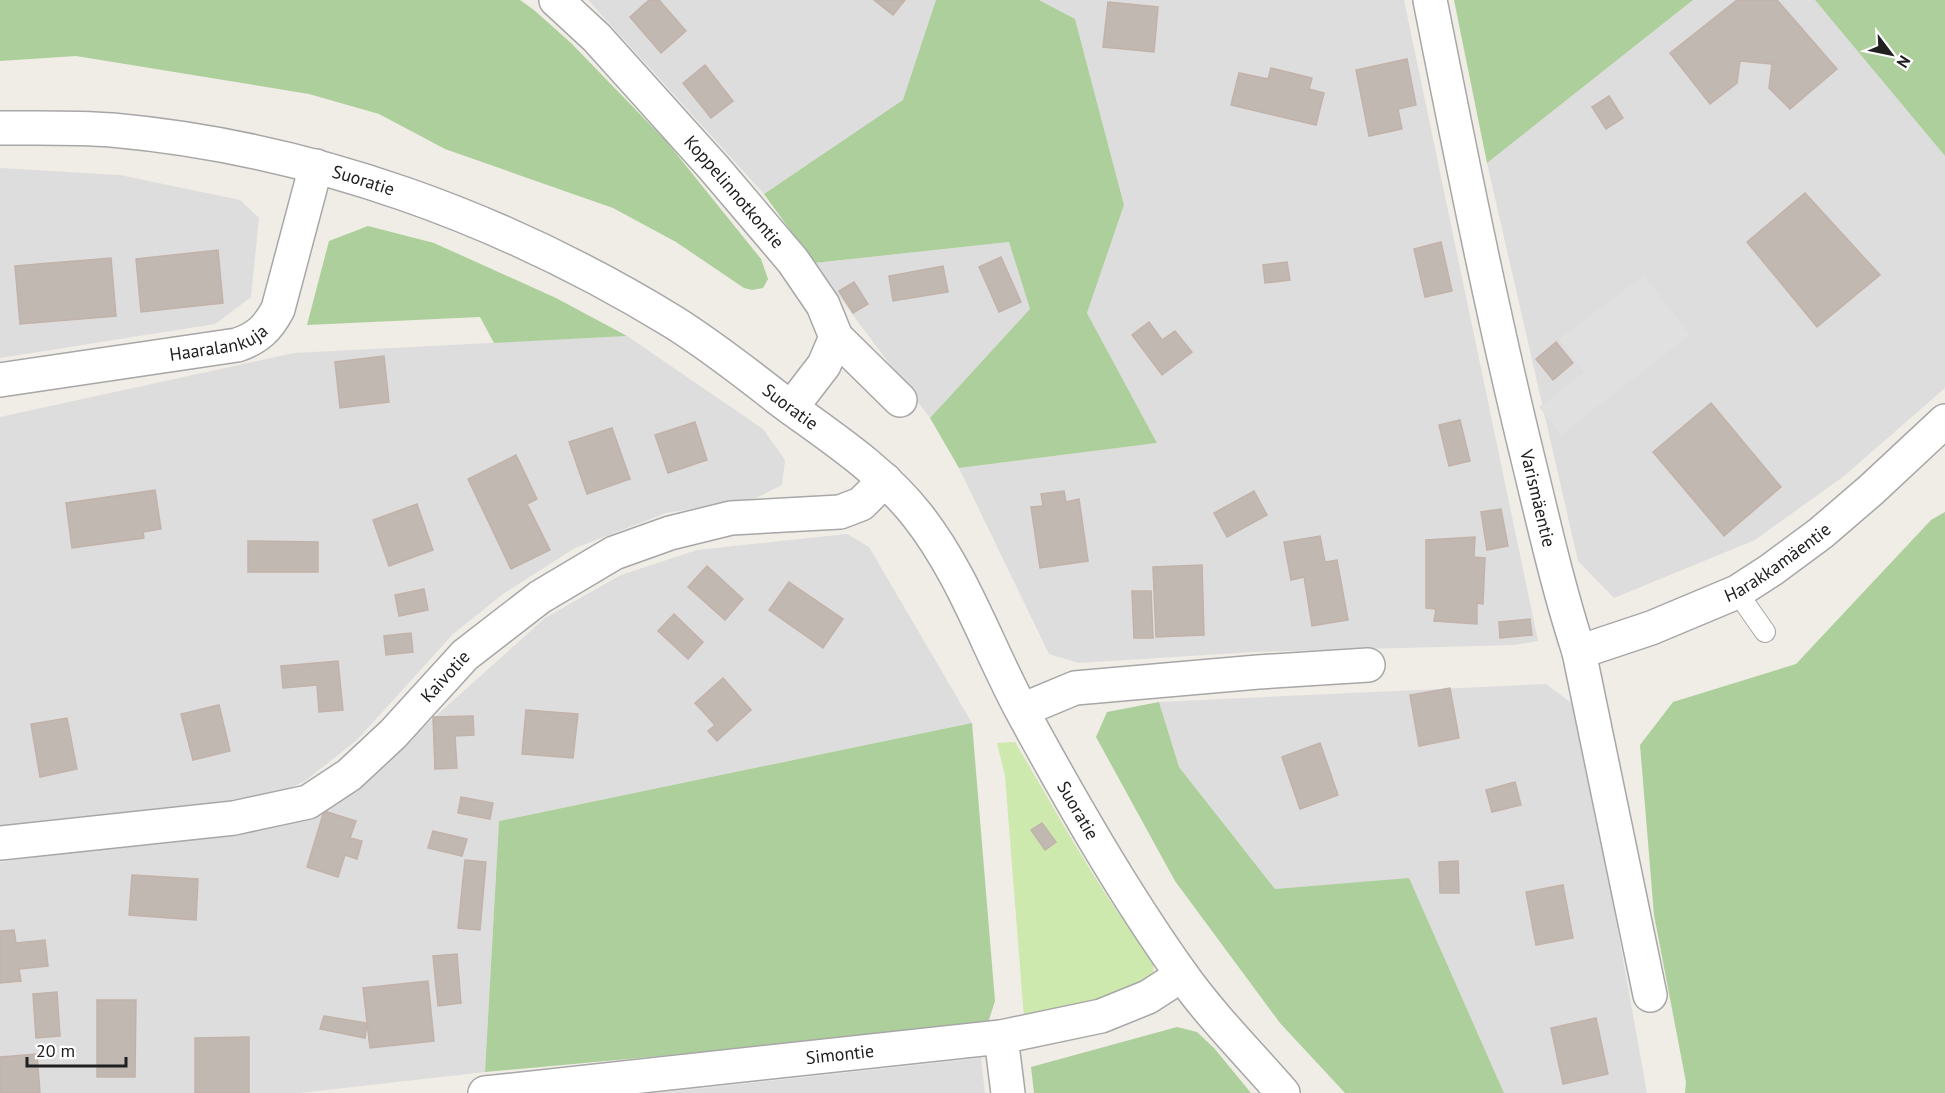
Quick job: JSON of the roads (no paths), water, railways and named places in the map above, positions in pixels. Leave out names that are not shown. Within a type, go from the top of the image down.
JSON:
[{"type":"street","name":"Koppelinnotkontie","points":[[556,0],[597,38],[714,168],[793,261],[823,306],[836,337]]},
{"type":"street","name":"Varismäentie","points":[[1430,0],[1515,409],[1564,606],[1579,652],[1650,995]]},
{"type":"street","name":"Suoratie","points":[[0,128],[110,130],[255,152],[376,183],[449,210],[518,238],[576,266],[679,326],[835,439],[885,480],[917,515],[941,550],[1022,710],[1106,859],[1182,975],[1283,1093]]},
{"type":"street","name":"Haaralankuja","points":[[0,380],[237,345],[251,341],[271,323],[278,309],[316,166]]},
{"type":"street","points":[[791,408],[824,365],[836,337],[900,400]]},
{"type":"street","name":"Harakkamäentie","points":[[1579,652],[1651,628],[1737,592],[1771,570],[1821,532],[1871,490],[1945,421]]},
{"type":"street","name":"Kaivotie","points":[[0,843],[234,818],[308,802],[349,775],[378,748],[465,655],[540,597],[614,553],[670,533],[731,518],[840,512],[861,504],[885,480]]},
{"type":"street","points":[[1022,710],[1075,688],[1368,665]]},
{"type":"street","name":"Simontie","points":[[485,1093],[1001,1037],[1101,1016],[1148,997],[1182,975]]},
{"type":"street","points":[[1001,1037],[1008,1093]]},
{"type":"lane","points":[[1737,592],[1766,632]]}]
